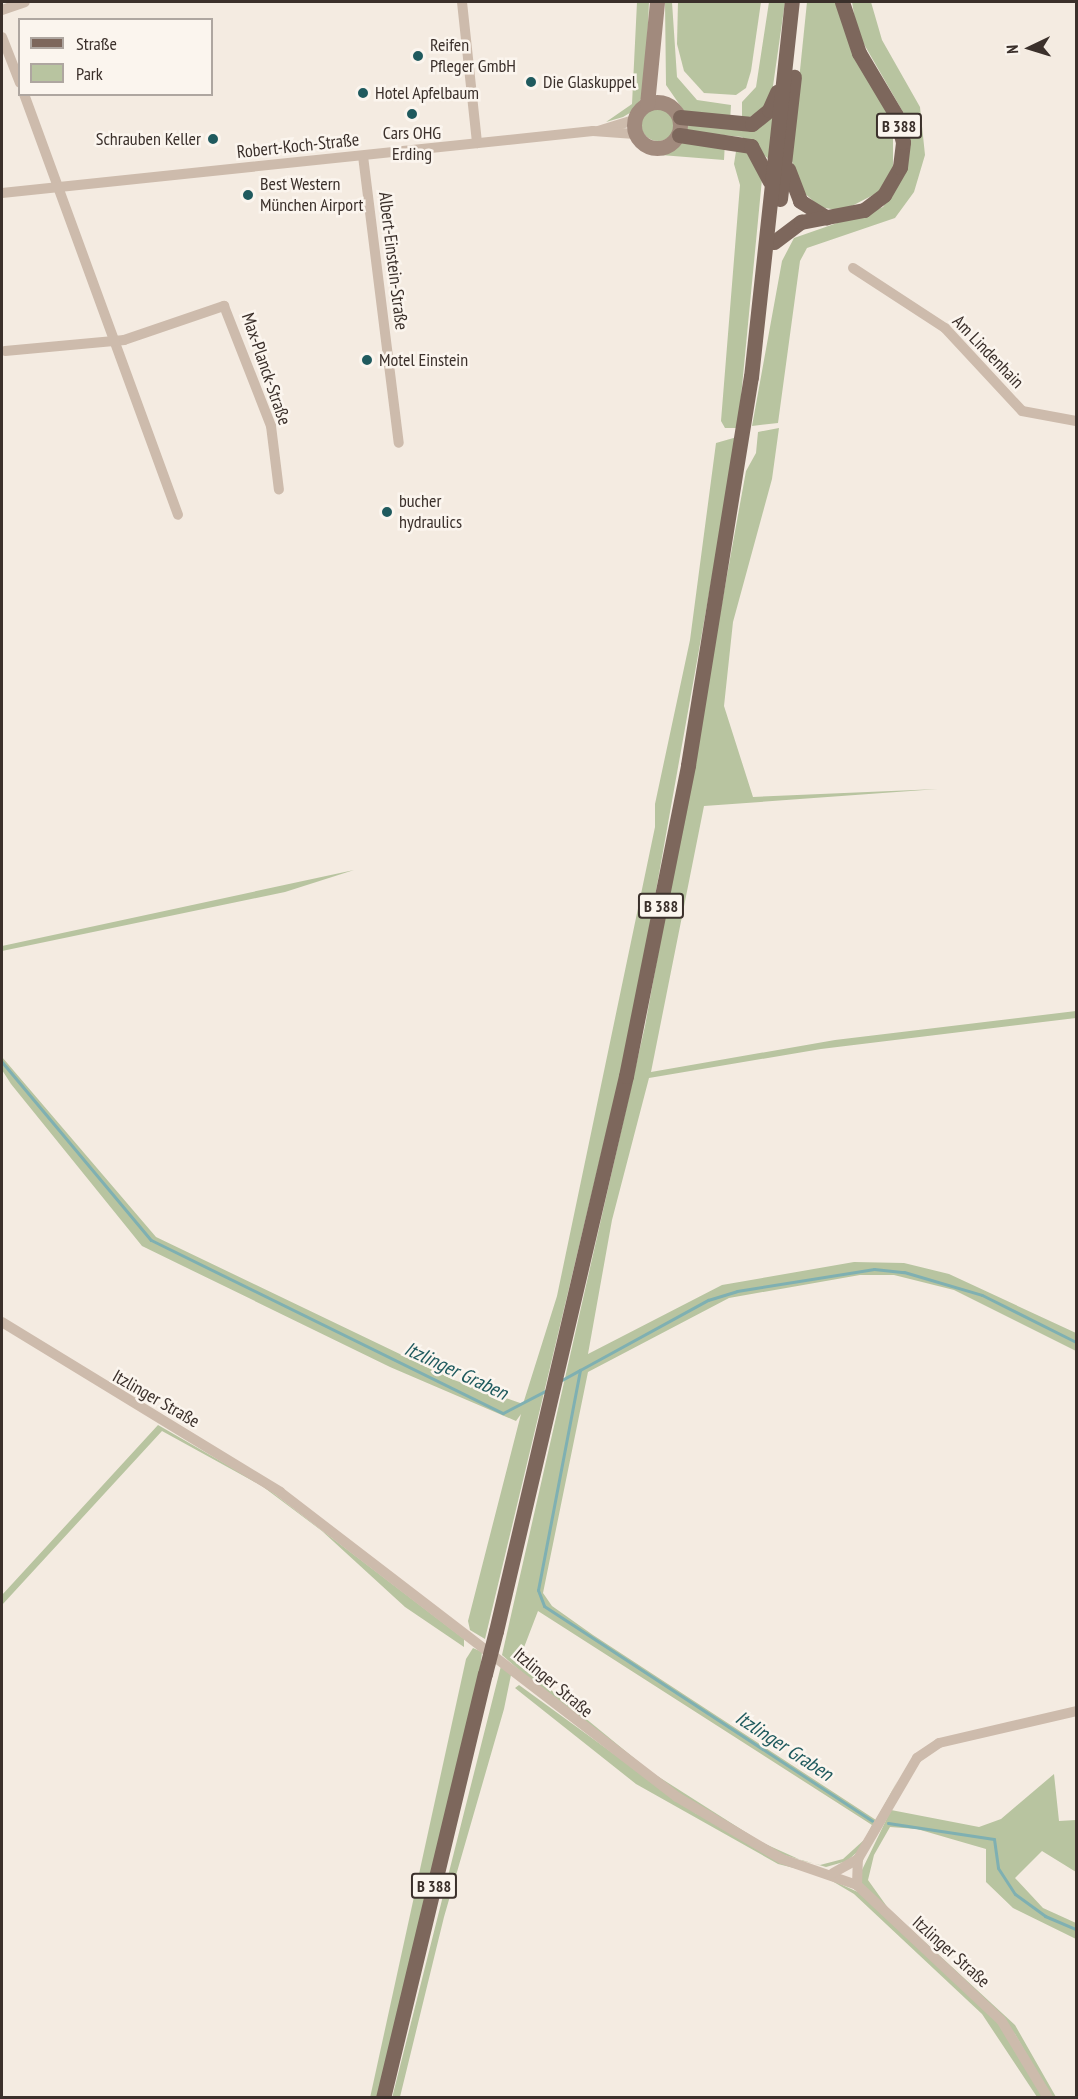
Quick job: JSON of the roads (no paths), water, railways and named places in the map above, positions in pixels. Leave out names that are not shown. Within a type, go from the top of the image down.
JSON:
[{"type":"main road","points":[[657,2],[656,59],[647,104],[635,127],[645,145],[660,148],[679,135],[751,146],[771,185]]},
{"type":"main road","name":"B 388","points":[[383,2097],[566,1342],[656,934],[746,415],[792,2]]},
{"type":"main road","name":"B 388","points":[[751,377],[774,242],[802,2]]},
{"type":"main road","name":"B 388","points":[[774,242],[792,226],[826,217],[848,216],[875,204],[894,182],[902,154],[896,115],[858,54],[843,2]]},
{"type":"main road","points":[[656,59],[666,102],[680,117],[679,135]]},
{"type":"main road","name":"B 388","points":[[680,117],[752,124],[769,110],[783,78]]},
{"type":"main road","points":[[647,104],[666,102]]},
{"type":"main road","name":"B 388","points":[[785,159],[795,195],[826,217]]},
{"type":"street","points":[[2,10],[25,2]]},
{"type":"street","points":[[462,2],[477,143]]},
{"type":"street","points":[[2,36],[5,57],[18,80]]},
{"type":"street","points":[[25,96],[60,188],[112,341],[178,515]]},
{"type":"street","name":"Robert-Koch-Straße","points":[[2,193],[635,127]]},
{"type":"street","name":"Albert-Einstein-Straße","points":[[363,156],[399,443]]},
{"type":"street","name":"Am Lindenhain","points":[[853,268],[945,328],[1022,411],[1077,421]]},
{"type":"street","name":"Max-Planck-Straße","points":[[112,341],[219,306],[228,308],[271,426],[279,490]]},
{"type":"street","points":[[5,351],[112,341]]},
{"type":"street","name":"Itzlinger Straße","points":[[2,1322],[280,1492],[658,1785],[776,1856],[833,1873],[857,1885],[1000,2020],[1048,2097]]},
{"type":"street","points":[[857,1885],[858,1858],[917,1758],[932,1748],[1077,1711]]},
{"type":"street","points":[[833,1873],[858,1858]]},
{"type":"waterway","name":"Itzlinger Graben","points":[[2,1062],[151,1240],[503,1413],[547,1390]]},
{"type":"waterway","points":[[580,1370],[708,1300],[737,1291],[874,1269],[904,1272],[982,1295],[1076,1342]]},
{"type":"waterway","name":"Itzlinger Graben","points":[[560,1381],[580,1370],[538,1590],[544,1606],[872,1821]]},
{"type":"waterway","name":"Itzlinger Graben","points":[[888,1823],[994,1839],[998,1868],[1015,1894],[1045,1916],[1076,1929]]},
{"type":"place","name":"Reifen Pfleger GmbH","points":[[418,56]]},
{"type":"place","name":"Die Glaskuppel","points":[[531,82]]},
{"type":"place","name":"Hotel Apfelbaum","points":[[363,93]]},
{"type":"place","name":"Cars OHG Erding","points":[[412,114]]},
{"type":"place","name":"Schrauben Keller","points":[[213,139]]},
{"type":"place","name":"Best Western München Airport","points":[[248,195]]},
{"type":"place","name":"Motel Einstein","points":[[367,360]]},
{"type":"place","name":"bucher hydraulics","points":[[387,512]]}]
